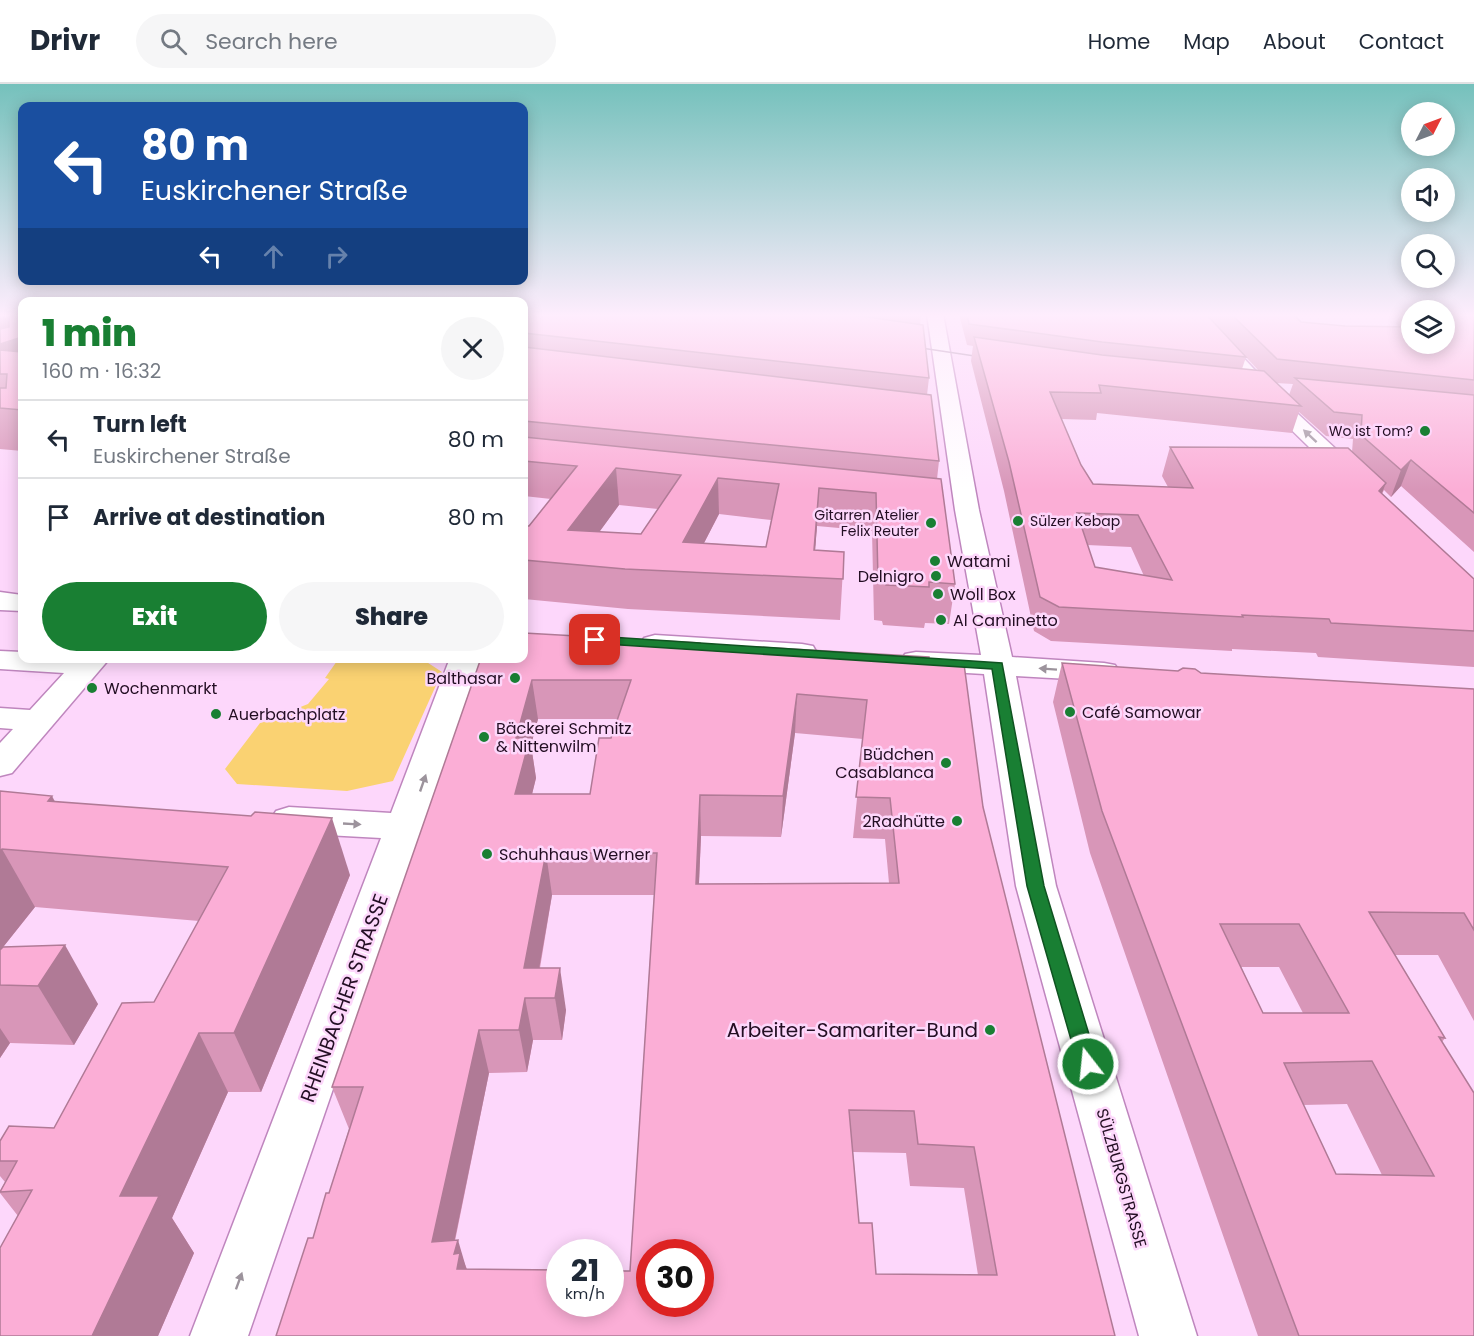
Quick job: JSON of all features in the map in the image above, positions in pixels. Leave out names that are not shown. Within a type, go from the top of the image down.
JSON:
[{"type":"street","name":"SÜLZBURGSTRASSE","points":[[940,372],[941,422],[956,509],[998,666],[1036,886],[1168,1336]]},
{"type":"street","points":[[1253,372],[1369,492]]},
{"type":"street","points":[[1231,386],[1273,391]]},
{"type":"street","points":[[0,601],[18,603]]},
{"type":"street","points":[[0,642],[18,644]]},
{"type":"street","points":[[630,642],[832,655]]},
{"type":"street","points":[[891,659],[1137,674]]},
{"type":"street","points":[[0,660],[18,660]]},
{"type":"street","points":[[0,765],[91,663]]},
{"type":"street","name":"RHEINBACHER STRASSE","points":[[219,1336],[407,827],[464,663]]},
{"type":"street","points":[[0,718],[40,721]]},
{"type":"street","points":[[251,818],[407,827]]},
{"type":"shaded area","points":[[336,663],[428,663],[442,672],[393,781],[347,791],[237,784],[225,769],[260,723],[308,704],[329,679],[325,678]]},
{"type":"building","points":[[18,372],[18,410],[0,408],[0,388],[6,388],[7,374],[0,374]]},
{"type":"building","points":[[528,372],[740,372],[931,395],[939,461],[528,421]]},
{"type":"building","points":[[879,372],[928,372],[929,378]]},
{"type":"building","points":[[984,372],[1266,372],[1301,406],[1099,385],[1101,393],[1050,392],[1081,465],[1093,484],[1193,488],[1170,447],[1348,448],[1386,483],[1379,491],[1474,579],[1474,631],[1331,623],[1329,619],[1242,615],[1243,617],[1059,607],[1040,597],[1009,462]],"holes":[[[1077,513],[1138,515],[1172,580],[1095,567]]]},
{"type":"building","points":[[1403,372],[1474,372],[1474,380]]},
{"type":"building","points":[[1295,378],[1474,395],[1474,513],[1411,460],[1401,470],[1361,435],[1362,415],[1334,412]]},
{"type":"building","points":[[528,437],[941,479],[955,584],[929,582],[929,587],[886,585],[886,580],[878,580],[876,493],[819,488],[814,550],[844,552],[843,579],[625,569],[528,560],[528,526],[577,466],[528,461]],"holes":[[[616,468],[681,475],[641,534],[568,530]],[[718,478],[779,484],[766,547],[683,542]]]},
{"type":"building","points":[[528,633],[700,643],[700,648],[756,651],[758,647],[929,657],[929,661],[964,664],[983,807],[1115,1336],[276,1336],[308,1238],[313,1238],[326,1193],[329,1193],[363,1087],[332,1087],[479,663],[528,663]],"holes":[[[532,680],[631,680],[611,738],[599,738],[590,794],[515,794],[530,738],[516,738]],[[797,694],[867,700],[856,797],[890,798],[899,883],[696,884],[700,795],[783,796]],[[546,853],[657,853],[630,1271],[624,1271],[624,1317],[546,1317],[546,1270],[457,1269],[460,1253],[454,1254],[458,1240],[432,1242],[479,1030],[519,1030],[525,998],[555,998],[560,968],[524,968]],[[849,1110],[914,1111],[918,1144],[974,1147],[997,1275],[876,1274],[872,1223],[859,1223]]]},
{"type":"building","points":[[1062,663],[1178,671],[1183,668],[1195,669],[1201,673],[1474,689],[1474,930],[1464,913],[1369,912],[1445,1038],[1439,1037],[1474,1093],[1474,1336],[1299,1336],[1102,811]],"holes":[[[1220,924],[1299,924],[1349,1013],[1263,1013]],[[1372,1061],[1434,1176],[1336,1174],[1284,1063]]]},
{"type":"building","points":[[0,791],[52,796],[48,801],[251,816],[255,812],[332,818],[234,1033],[199,1033],[120,1196],[159,1196],[92,1336],[0,1336],[0,1248],[32,1190],[0,1192],[17,1161],[0,1161],[0,1141],[9,1126],[54,1128],[122,1003],[154,1002],[228,867],[2,849],[0,851]]},
{"type":"building","points":[[65,945],[38,986],[0,985],[0,950],[3,947]]},
{"type":"place","name":"Wo ist Tom?","points":[[1425,431]]},
{"type":"place","name":"Sülzer Kebap","points":[[1018,521]]},
{"type":"place","name":"Gitarren Atelier Felix Reuter","points":[[931,523]]},
{"type":"place","name":"Watami","points":[[935,561]]},
{"type":"place","name":"Delnigro","points":[[936,576]]},
{"type":"place","name":"Woll Box","points":[[938,594]]},
{"type":"place","name":"Al Caminetto","points":[[941,620]]},
{"type":"place","name":"Balthasar","points":[[515,678]]},
{"type":"place","name":"Wochenmarkt","points":[[92,688]]},
{"type":"place","name":"Café Samowar","points":[[1070,712]]},
{"type":"place","name":"Auerbachplatz","points":[[216,714]]},
{"type":"place","name":"Bäckerei Schmitz & Nittenwilm","points":[[484,737]]},
{"type":"place","name":"Büdchen Casablanca","points":[[946,763]]},
{"type":"place","name":"2Radhütte","points":[[957,821]]},
{"type":"place","name":"Schuhhaus Werner","points":[[487,854]]},
{"type":"place","name":"Arbeiter-Samariter-Bund","points":[[990,1030]]},
{"type":"route","points":[[595,640],[998,666],[1036,886],[1088,1064]]}]
